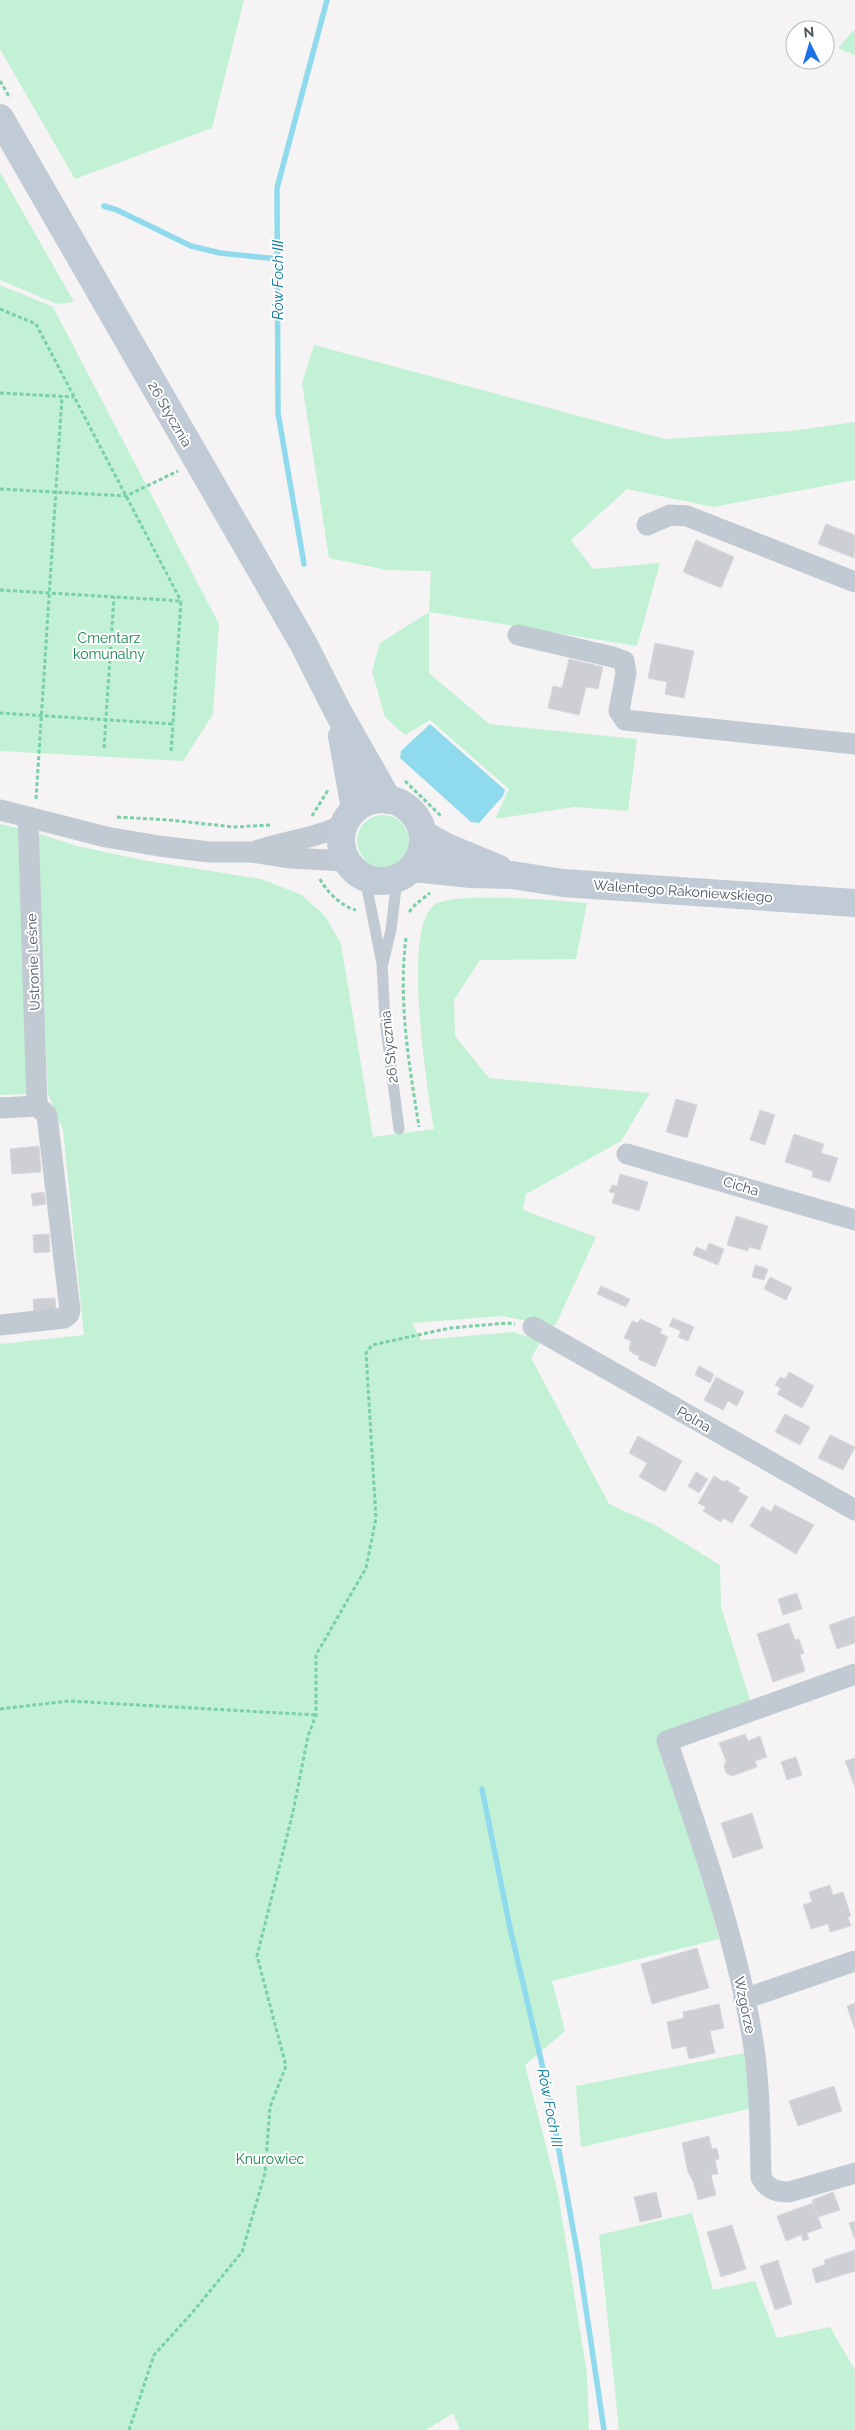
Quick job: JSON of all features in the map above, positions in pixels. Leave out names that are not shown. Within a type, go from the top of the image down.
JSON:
[{"type":"street","name":"26 Stycznia","points":[[0,118],[303,643],[338,712],[394,788]]},
{"type":"street","points":[[646,524],[670,516],[687,516],[855,582]]},
{"type":"street","points":[[518,635],[613,657],[624,662],[626,673],[619,706],[621,717],[625,720],[855,744]]},
{"type":"street","name":"26 Stycznia","points":[[338,712],[350,817]]},
{"type":"street","points":[[0,810],[106,837],[159,846],[209,852],[251,852],[356,869],[381,882],[406,873],[420,858],[435,827],[415,815],[394,788],[370,801],[325,833],[288,840],[251,852]]},
{"type":"street","name":"Ustronie Leśne","points":[[28,817],[37,1106]]},
{"type":"street","points":[[350,817],[341,843],[356,869]]},
{"type":"street","name":"Walentego Rakoniewskiego","points":[[435,827],[446,847],[512,875]]},
{"type":"street","name":"Walentego Rakoniewskiego","points":[[406,873],[447,871],[471,874],[512,875],[563,882],[855,903]]},
{"type":"street","points":[[0,1108],[37,1106],[47,1114],[50,1124],[69,1314],[64,1318],[0,1325]]},
{"type":"street","name":"Cicha","points":[[627,1154],[855,1220]]},
{"type":"street","name":"Polna","points":[[533,1327],[855,1510]]},
{"type":"street","name":"Wzgórze","points":[[855,1674],[667,1741],[713,1877],[744,1999],[757,2074],[762,2177],[764,2183],[779,2192],[789,2192],[855,2173]]},
{"type":"street","points":[[744,1999],[855,1961]]},
{"type":"lane","name":"26 Stycznia","points":[[356,869],[382,964],[385,1020],[400,1129]]},
{"type":"lane","name":"26 Stycznia","points":[[382,964],[406,873]]},
{"type":"path","points":[[0,308],[36,324],[181,601],[171,751]]},
{"type":"path","points":[[0,393],[74,397]]},
{"type":"path","points":[[46,801],[36,799],[62,396]]},
{"type":"path","points":[[0,489],[126,496],[179,471]]},
{"type":"path","points":[[0,590],[181,601]]},
{"type":"path","points":[[104,748],[114,597]]},
{"type":"path","points":[[0,713],[174,724]]},
{"type":"path","points":[[394,788],[435,827]]},
{"type":"path","points":[[114,816],[234,827],[279,825]]},
{"type":"path","points":[[409,916],[410,910],[416,904],[434,891],[442,888],[447,871]]},
{"type":"path","points":[[407,930],[403,996],[407,1047],[419,1127]]},
{"type":"path","points":[[129,2430],[154,2355],[192,2313],[242,2252],[265,2174],[270,2108],[286,2066],[257,1956],[293,1812],[308,1736],[316,1715],[316,1655],[366,1568],[376,1518],[366,1353],[372,1345],[450,1328],[508,1322],[533,1327]]},
{"type":"path","points":[[0,1709],[70,1701],[316,1715]]},
{"type":"green space","points":[[0,0],[244,0],[212,128],[75,179],[0,49]]},
{"type":"green space","points":[[855,29],[855,55],[838,48]]},
{"type":"green space","points":[[0,172],[74,302],[57,304],[0,280]]},
{"type":"green space","name":"Cmentarz komunalny","points":[[0,285],[53,307],[219,624],[213,714],[183,761],[0,751]]},
{"type":"green space","points":[[314,345],[665,439],[791,431],[855,422],[855,480],[713,507],[627,489],[571,540],[593,569],[660,563],[637,646],[429,612],[431,571],[387,570],[329,558],[302,383]]},
{"type":"green space","points":[[429,612],[429,673],[489,724],[637,739],[628,811],[574,807],[495,819],[509,789],[430,720],[405,735],[385,717],[372,671],[380,643]]},
{"type":"green space","points":[[378,815],[388,815],[402,822],[409,836],[409,846],[402,860],[388,867],[378,867],[368,863],[361,856],[357,846],[357,836],[361,826],[368,819]]},
{"type":"green space","points":[[0,824],[18,828],[27,1094],[0,1095]]},
{"type":"green space","name":"Knurowiec","points":[[37,833],[77,846],[142,860],[261,879],[302,895],[325,916],[341,944],[373,1137],[434,1129],[419,1010],[418,974],[420,942],[425,918],[436,904],[448,900],[486,897],[587,903],[576,959],[480,960],[454,1000],[455,1036],[489,1078],[650,1093],[621,1141],[526,1194],[523,1210],[596,1237],[555,1326],[502,1316],[412,1323],[421,1340],[513,1332],[541,1341],[531,1358],[609,1504],[655,1525],[720,1565],[721,1607],[750,1700],[659,1735],[705,1883],[719,1939],[552,1981],[565,2031],[525,2065],[558,2193],[587,2374],[589,2430],[460,2430],[453,2413],[426,2430],[0,2430],[0,1344],[84,1335],[63,1130],[48,1094]]},
{"type":"green space","points":[[744,2053],[753,2108],[581,2147],[576,2086]]},
{"type":"green space","points":[[692,2213],[713,2290],[755,2281],[777,2338],[830,2327],[855,2370],[855,2430],[619,2430],[599,2235]]},
{"type":"water","points":[[430,724],[505,790],[503,796],[479,823],[471,822],[400,758],[401,751]]},
{"type":"building","points":[[826,524],[855,535],[854,558],[818,544]]},
{"type":"building","points":[[696,540],[734,557],[721,588],[683,572]]},
{"type":"building","points":[[655,643],[694,651],[684,698],[665,694],[667,682],[648,678]]},
{"type":"building","points":[[569,659],[603,667],[598,689],[586,687],[579,715],[548,708],[553,686],[562,688]]},
{"type":"building","points":[[676,1099],[697,1105],[687,1138],[666,1132]]},
{"type":"building","points":[[760,1110],[775,1115],[765,1145],[750,1140]]},
{"type":"building","points":[[794,1134],[824,1144],[821,1153],[838,1158],[830,1182],[812,1177],[813,1171],[785,1162]]},
{"type":"building","points":[[39,1146],[41,1172],[12,1174],[10,1149]]},
{"type":"building","points":[[620,1174],[648,1182],[639,1211],[612,1203],[615,1193],[609,1192],[612,1185],[617,1186]]},
{"type":"building","points":[[44,1192],[46,1204],[33,1206],[31,1194]]},
{"type":"building","points":[[736,1216],[768,1226],[760,1250],[749,1247],[748,1251],[727,1245]]},
{"type":"building","points":[[49,1234],[50,1252],[34,1253],[33,1235]]},
{"type":"building","points":[[709,1243],[724,1249],[718,1265],[693,1255],[696,1247],[706,1251]]},
{"type":"building","points":[[755,1265],[768,1269],[764,1280],[752,1277]]},
{"type":"building","points":[[770,1277],[792,1288],[786,1300],[764,1289]]},
{"type":"building","points":[[601,1286],[630,1299],[626,1307],[597,1294]]},
{"type":"building","points":[[55,1298],[56,1311],[34,1312],[33,1299]]},
{"type":"building","points":[[673,1318],[694,1327],[688,1341],[678,1337],[681,1331],[669,1326]]},
{"type":"building","points":[[640,1319],[662,1329],[660,1333],[668,1337],[655,1367],[638,1359],[639,1356],[629,1350],[631,1341],[624,1338],[632,1321],[638,1323]]},
{"type":"building","points":[[699,1366],[714,1374],[710,1383],[695,1375]]},
{"type":"building","points":[[789,1372],[814,1386],[802,1408],[777,1394],[781,1388],[775,1385],[780,1377],[785,1379]]},
{"type":"building","points":[[716,1377],[744,1392],[737,1406],[728,1401],[723,1410],[704,1400]]},
{"type":"building","points":[[785,1414],[810,1427],[800,1445],[775,1432]]},
{"type":"building","points":[[830,1435],[855,1447],[843,1470],[818,1458]]},
{"type":"building","points":[[638,1436],[682,1461],[665,1492],[639,1477],[647,1463],[629,1453]]},
{"type":"building","points":[[696,1472],[708,1479],[699,1493],[688,1486]]},
{"type":"building","points":[[714,1476],[740,1488],[738,1491],[748,1497],[732,1523],[723,1518],[721,1522],[703,1511],[706,1507],[698,1503]]},
{"type":"building","points":[[775,1505],[814,1525],[796,1554],[750,1526],[762,1506],[771,1512]]},
{"type":"building","points":[[797,1593],[802,1609],[783,1615],[778,1599]]},
{"type":"building","points":[[855,1616],[855,1643],[837,1649],[829,1625]]},
{"type":"building","points":[[789,1623],[795,1640],[799,1639],[804,1653],[800,1655],[805,1671],[773,1682],[757,1634]]},
{"type":"building","points":[[745,1734],[748,1741],[760,1736],[767,1757],[755,1761],[757,1767],[732,1776],[726,1773],[724,1766],[726,1761],[719,1743]]},
{"type":"building","points":[[796,1757],[802,1775],[787,1780],[781,1762]]},
{"type":"building","points":[[855,1758],[855,1787],[845,1761]]},
{"type":"building","points":[[752,1813],[763,1848],[733,1858],[721,1823]]},
{"type":"building","points":[[830,1885],[833,1895],[843,1892],[851,1916],[848,1917],[851,1926],[830,1932],[828,1924],[811,1929],[803,1905],[812,1902],[809,1892]]},
{"type":"building","points":[[697,1948],[709,1988],[652,2004],[641,1964]]},
{"type":"building","points":[[855,2003],[855,2030],[847,2006]]},
{"type":"building","points":[[719,2004],[724,2028],[710,2031],[715,2053],[689,2059],[686,2046],[672,2049],[667,2022],[684,2018],[683,2012]]},
{"type":"building","points":[[834,2086],[842,2111],[798,2126],[789,2101]]},
{"type":"building","points":[[709,2136],[712,2149],[717,2148],[719,2159],[715,2160],[718,2174],[711,2175],[716,2195],[698,2200],[693,2181],[688,2172],[682,2143]]},
{"type":"building","points":[[656,2192],[662,2217],[640,2222],[634,2197]]},
{"type":"building","points":[[833,2192],[840,2210],[818,2217],[812,2200]]},
{"type":"building","points":[[813,2203],[822,2228],[807,2233],[809,2239],[803,2241],[801,2235],[786,2241],[777,2216]]},
{"type":"building","points":[[855,2221],[855,2238],[854,2238],[849,2223]]},
{"type":"building","points":[[732,2225],[746,2269],[721,2277],[707,2232]]},
{"type":"building","points":[[855,2250],[855,2271],[830,2279],[824,2260]]},
{"type":"building","points":[[778,2260],[792,2304],[775,2310],[760,2266]]},
{"type":"building","points":[[826,2264],[830,2279],[816,2283],[812,2269]]},
{"type":"waterway","name":"Rów Foch III","points":[[304,564],[278,413],[277,188],[327,0]]},
{"type":"waterway","points":[[104,206],[117,210],[191,246],[220,253],[277,259]]},
{"type":"waterway","name":"Rów Foch III","points":[[482,1789],[510,1928],[548,2090],[579,2262],[604,2430]]}]
